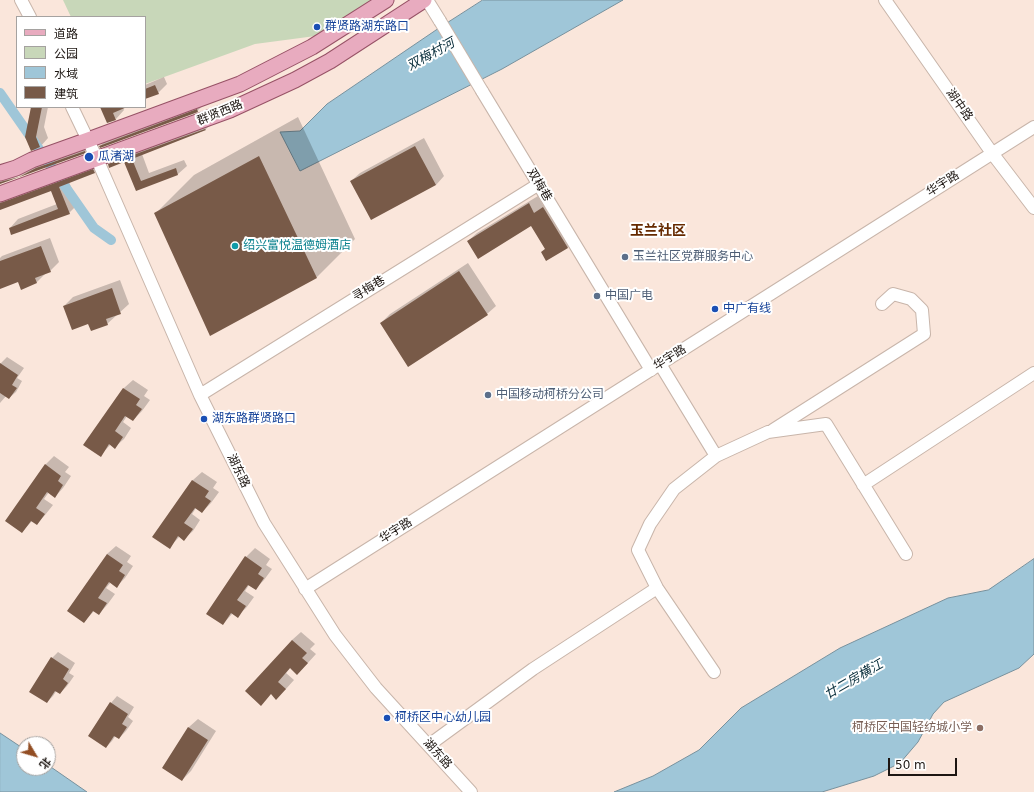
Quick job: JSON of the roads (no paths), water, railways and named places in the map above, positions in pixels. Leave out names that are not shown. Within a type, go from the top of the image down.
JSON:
[{"type":"main road","name":"群贤西路","points":[[0,173],[240,84],[312,47],[386,0]]},
{"type":"main road","name":"群贤西路","points":[[0,194],[230,110],[295,80],[426,0]]},
{"type":"street","points":[[22,0],[30,16]]},
{"type":"street","name":"双梅巷","points":[[426,0],[539,184],[655,367],[716,456]]},
{"type":"street","name":"湖中路","points":[[885,0],[992,152],[1034,208]]},
{"type":"street","name":"湖东路","points":[[72,108],[97,159],[200,395],[264,523],[335,635],[376,688],[471,792]]},
{"type":"street","name":"华宇路","points":[[305,589],[1034,126]]},
{"type":"street","name":"寻梅巷","points":[[200,395],[539,184]]},
{"type":"street","points":[[714,672],[657,588],[638,550],[650,524],[674,489],[716,456],[768,432],[924,334],[922,310],[911,299],[893,294],[882,304]]},
{"type":"street","points":[[863,485],[1034,373]]},
{"type":"street","points":[[768,432],[826,424],[906,554]]},
{"type":"street","points":[[429,745],[533,669],[657,588]]},
{"type":"water","name":"双梅村河","points":[[483,0],[623,0],[502,69],[300,171],[280,132],[300,131],[327,104]]},
{"type":"water","name":"廿二房横江","points":[[1034,559],[1034,654],[1019,668],[944,702],[933,714],[918,742],[900,763],[874,776],[822,792],[614,792],[653,776],[699,750],[741,708],[840,648],[948,598],[988,590]]},
{"type":"water","points":[[0,733],[16,744],[16,776],[56,776],[56,771],[87,792],[0,792]]},
{"type":"waterway","points":[[0,93],[94,228],[111,240]]},
{"type":"place","name":"群贤路湖东路口","points":[[317,27]]},
{"type":"place","name":"瓜渚湖","points":[[89,157]]},
{"type":"place","name":"绍兴富悦温德姆酒店","points":[[235,246]]},
{"type":"place","name":"玉兰社区党群服务中心","points":[[625,257]]},
{"type":"place","name":"中国广电","points":[[597,296]]},
{"type":"place","name":"中广有线","points":[[715,309]]},
{"type":"place","name":"中国移动柯桥分公司","points":[[488,395]]},
{"type":"place","name":"湖东路群贤路口","points":[[204,419]]},
{"type":"place","name":"柯桥区中心幼儿园","points":[[387,718]]},
{"type":"place","name":"柯桥区中国轻纺城小学","points":[[980,728]]},
{"type":"district","name":"玉兰社区","points":[[658,231]]}]
